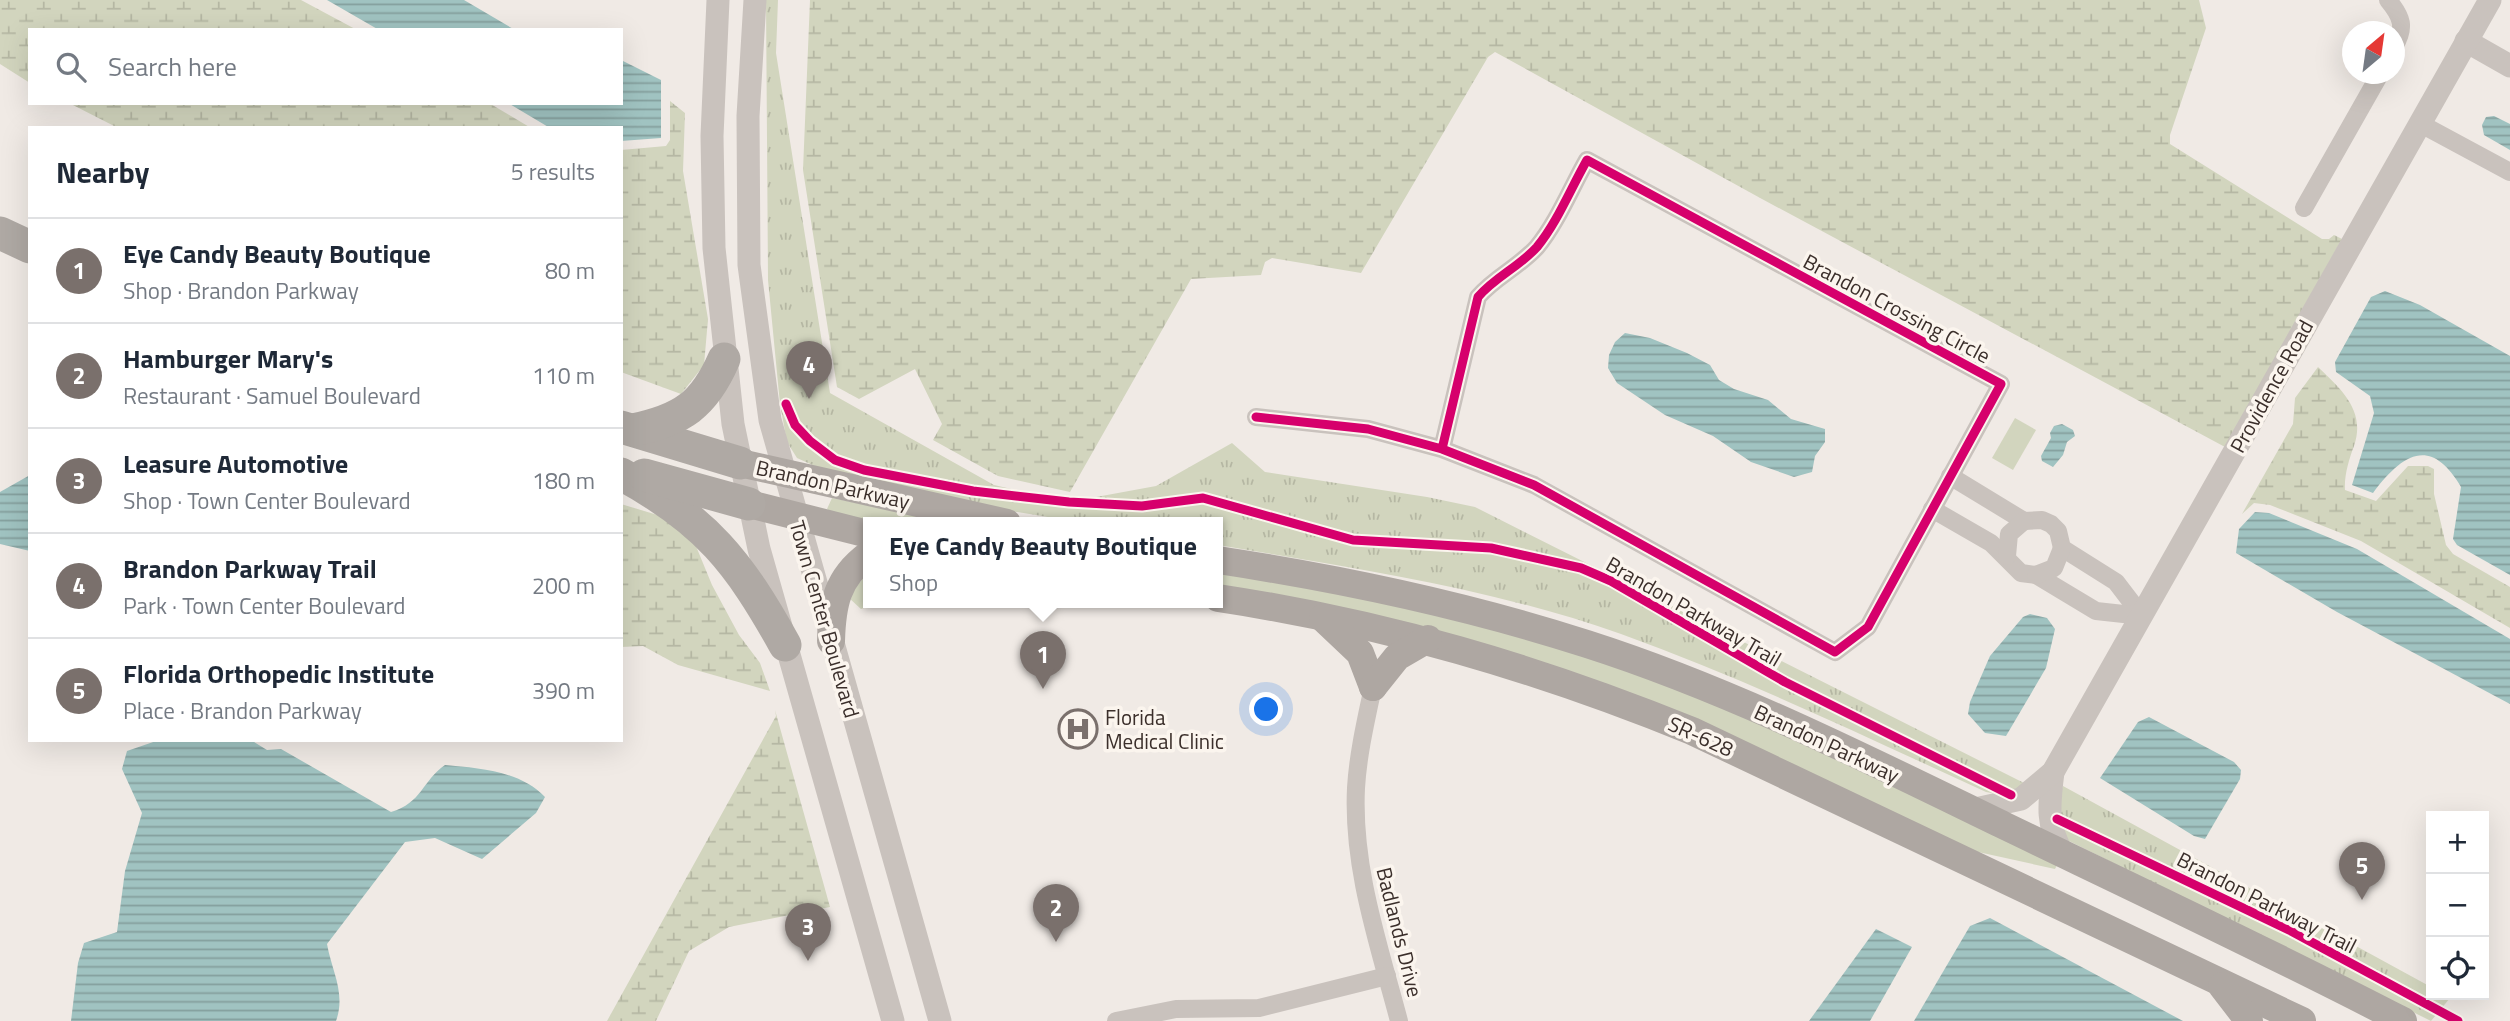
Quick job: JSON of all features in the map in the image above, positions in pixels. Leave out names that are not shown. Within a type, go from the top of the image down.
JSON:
[{"type":"highway","points":[[627,429],[663,423],[688,411],[703,398],[724,359]]},
{"type":"highway","points":[[627,429],[740,463]]},
{"type":"highway","points":[[623,470],[749,504]]},
{"type":"highway","points":[[623,475],[676,508],[713,539],[746,578],[785,645]]},
{"type":"main road","name":"Brandon Parkway","points":[[740,463],[979,517]]},
{"type":"main road","name":"Brandon Parkway","points":[[749,504],[863,533]]},
{"type":"main road","points":[[831,641],[831,615],[842,580],[863,560]]},
{"type":"main road","name":"Brandon Parkway","points":[[1223,561],[1354,583],[1462,608],[1589,645],[1727,698],[1971,810],[2403,1021]]},
{"type":"main road","points":[[1223,599],[1318,614],[1354,645],[1367,666],[1373,687]]},
{"type":"main road","name":"SR-628","points":[[1318,614],[1428,639],[1566,682],[1692,731],[2213,976]]},
{"type":"main road","points":[[1373,687],[1397,657],[1428,639]]},
{"type":"main road","points":[[2213,976],[2235,1000],[2249,1021]]},
{"type":"main road","points":[[2213,976],[2302,1021]]},
{"type":"street","name":"Town Center Boulevard","points":[[718,0],[712,193],[724,359],[740,463],[785,645],[893,1021]]},
{"type":"street","name":"Town Center Boulevard","points":[[755,0],[748,116],[750,265],[770,419],[795,517],[940,1021]]},
{"type":"street","points":[[2388,0],[2401,21]]},
{"type":"street","name":"Providence Road","points":[[1971,810],[2021,799],[2053,772],[2490,0]]},
{"type":"street","points":[[2466,41],[2510,66]]},
{"type":"street","points":[[2304,208],[2374,84]]},
{"type":"street","points":[[2419,123],[2510,172]]},
{"type":"street","name":"Brandon Crossing Circle","points":[[1256,416],[1368,429],[1442,449],[1534,485],[1835,652],[1868,627],[2001,384],[1587,160],[1539,245],[1478,297],[1442,449]]},
{"type":"street","points":[[1950,476],[2024,521],[2042,520],[2058,531],[2062,548],[2054,568],[2036,575]]},
{"type":"street","points":[[1932,509],[2007,556],[2021,573],[2036,575],[2096,611],[2142,615]]},
{"type":"street","points":[[2007,556],[2009,534],[2024,521]]},
{"type":"street","points":[[2062,548],[2116,582],[2142,615]]},
{"type":"street","name":"Badlands Drive","points":[[1373,687],[1359,763],[1356,819],[1364,892],[1399,1021]]},
{"type":"street","name":"Providence Road","points":[[2053,772],[2048,807],[2049,825],[2063,854]]},
{"type":"street","points":[[1116,1021],[1176,1009],[1259,1008],[1387,976]]},
{"type":"green space","points":[[0,0],[301,0],[353,28],[28,28],[28,82],[0,64]]},
{"type":"green space","points":[[766,0],[778,0],[776,53],[830,393],[994,485],[1069,502],[1156,486],[1232,443],[1265,472],[1475,507],[2028,785],[2002,795],[1986,792],[1714,670],[1572,618],[1422,581],[1223,546],[1223,517],[1048,517],[999,509],[819,468],[797,458],[787,442],[780,404],[768,280]]},
{"type":"green space","points":[[810,0],[2199,0],[2206,28],[2170,135],[2170,144],[2322,239],[2329,239],[2334,235],[2342,239],[2225,447],[1762,199],[1495,52],[1488,57],[1361,273],[1272,258],[1265,262],[1261,275],[1191,279],[1070,492],[998,476],[933,440],[942,424],[915,369],[859,399],[837,387],[803,170]]},
{"type":"green space","points":[[670,101],[685,113],[683,171],[708,319],[704,365],[681,394],[623,373],[623,150],[666,146],[670,140]]},
{"type":"green space","points":[[73,105],[492,105],[528,126],[114,126]]},
{"type":"green space","points":[[2318,367],[2350,402],[2357,422],[2345,490],[2376,501],[2408,466],[2428,466],[2434,469],[2434,494],[2446,545],[2453,554],[2510,587],[2510,628],[2361,541],[2270,505],[2254,503],[2242,514],[2293,424],[2295,398]]},
{"type":"green space","points":[[2015,418],[2036,430],[2013,470],[1992,458]]},
{"type":"green space","points":[[832,498],[925,517],[863,517],[863,522],[839,516],[827,509]]},
{"type":"green space","points":[[623,505],[674,520],[691,534],[712,585],[739,635],[760,663],[770,691],[678,665],[643,646],[623,647]]},
{"type":"green space","points":[[1223,570],[1428,613],[1582,655],[1687,694],[1795,739],[2058,863],[2055,869],[1969,850],[1724,734],[1223,590]]},
{"type":"green space","points":[[863,578],[864,608],[861,609],[848,597]]},
{"type":"green space","points":[[775,710],[830,907],[729,927],[689,951],[656,1021],[607,1021],[776,716]]},
{"type":"green space","points":[[2063,786],[2426,984],[2426,1000],[2448,1000],[2431,1021],[2065,839],[2056,806]]},
{"type":"water","points":[[327,0],[464,0],[512,28],[376,28]]},
{"type":"water","points":[[623,61],[661,80],[661,138],[623,141],[623,126],[547,126],[511,105],[623,105]]},
{"type":"water","points":[[2494,116],[2510,124],[2510,150],[2484,135],[2482,125],[2486,117]]},
{"type":"water","points":[[2385,291],[2420,305],[2510,356],[2510,575],[2457,545],[2453,539],[2461,487],[2439,461],[2428,456],[2406,460],[2384,479],[2373,493],[2352,485],[2374,413],[2370,396],[2336,372],[2335,362],[2371,297]]},
{"type":"water","points":[[1625,333],[1650,338],[1687,353],[1710,365],[1719,380],[1734,389],[1768,400],[1791,419],[1825,429],[1825,442],[1815,456],[1812,472],[1794,477],[1751,462],[1713,436],[1665,415],[1617,383],[1608,368],[1609,355],[1615,342]]},
{"type":"water","points":[[2062,424],[2073,430],[2075,436],[2067,442],[2063,455],[2053,467],[2042,461],[2041,456],[2054,426]]},
{"type":"water","points":[[28,476],[28,551],[0,544],[0,492]]},
{"type":"water","points":[[2255,512],[2269,513],[2357,549],[2510,639],[2510,704],[2337,612],[2236,553],[2239,529]]},
{"type":"water","points":[[2030,614],[2047,618],[2055,629],[2046,668],[2006,736],[1985,733],[1968,714],[1970,702],[1990,656],[2023,617]]},
{"type":"water","points":[[2149,717],[2234,762],[2241,770],[2240,779],[2205,839],[2194,836],[2100,778],[2138,722]]},
{"type":"water","points":[[153,742],[254,742],[267,750],[281,749],[391,812],[416,797],[445,765],[512,776],[535,788],[545,797],[536,813],[482,859],[435,838],[405,842],[327,944],[339,992],[336,1021],[71,1021],[78,963],[84,943],[117,932],[125,871],[142,813],[122,769],[127,751]]},
{"type":"water","points":[[1990,918],[2183,1021],[1914,1021],[1970,926]]},
{"type":"water","points":[[1876,929],[1912,947],[1870,1021],[1809,1021]]},
{"type":"cycle path","points":[[1256,417],[1368,429],[1442,449],[1534,485],[1835,652],[1868,627],[2001,384],[1587,160],[1537,247],[1478,297],[1442,449]]},
{"type":"cycle path","name":"Brandon Parkway Trail","points":[[786,404],[795,425],[810,441],[835,460],[864,470],[973,491],[1069,502],[1142,506],[1203,498],[1353,540],[1491,548],[1581,568],[1611,581],[1785,682],[2011,795]]},
{"type":"cycle path","name":"Brandon Parkway Trail","points":[[2057,819],[2291,931],[2458,1021]]},
{"type":"place","name":"Brandon Parkway Trail","points":[[809,399]]},
{"type":"place","name":"Eye Candy Beauty Boutique","points":[[1043,689]]},
{"type":"place","name":"Florida Medical Clinic","points":[[1078,729]]},
{"type":"place","name":"Florida Orthopedic Institute","points":[[2362,900]]},
{"type":"place","name":"Hamburger Mary's","points":[[1056,942]]},
{"type":"place","name":"Leasure Automotive","points":[[808,961]]}]
